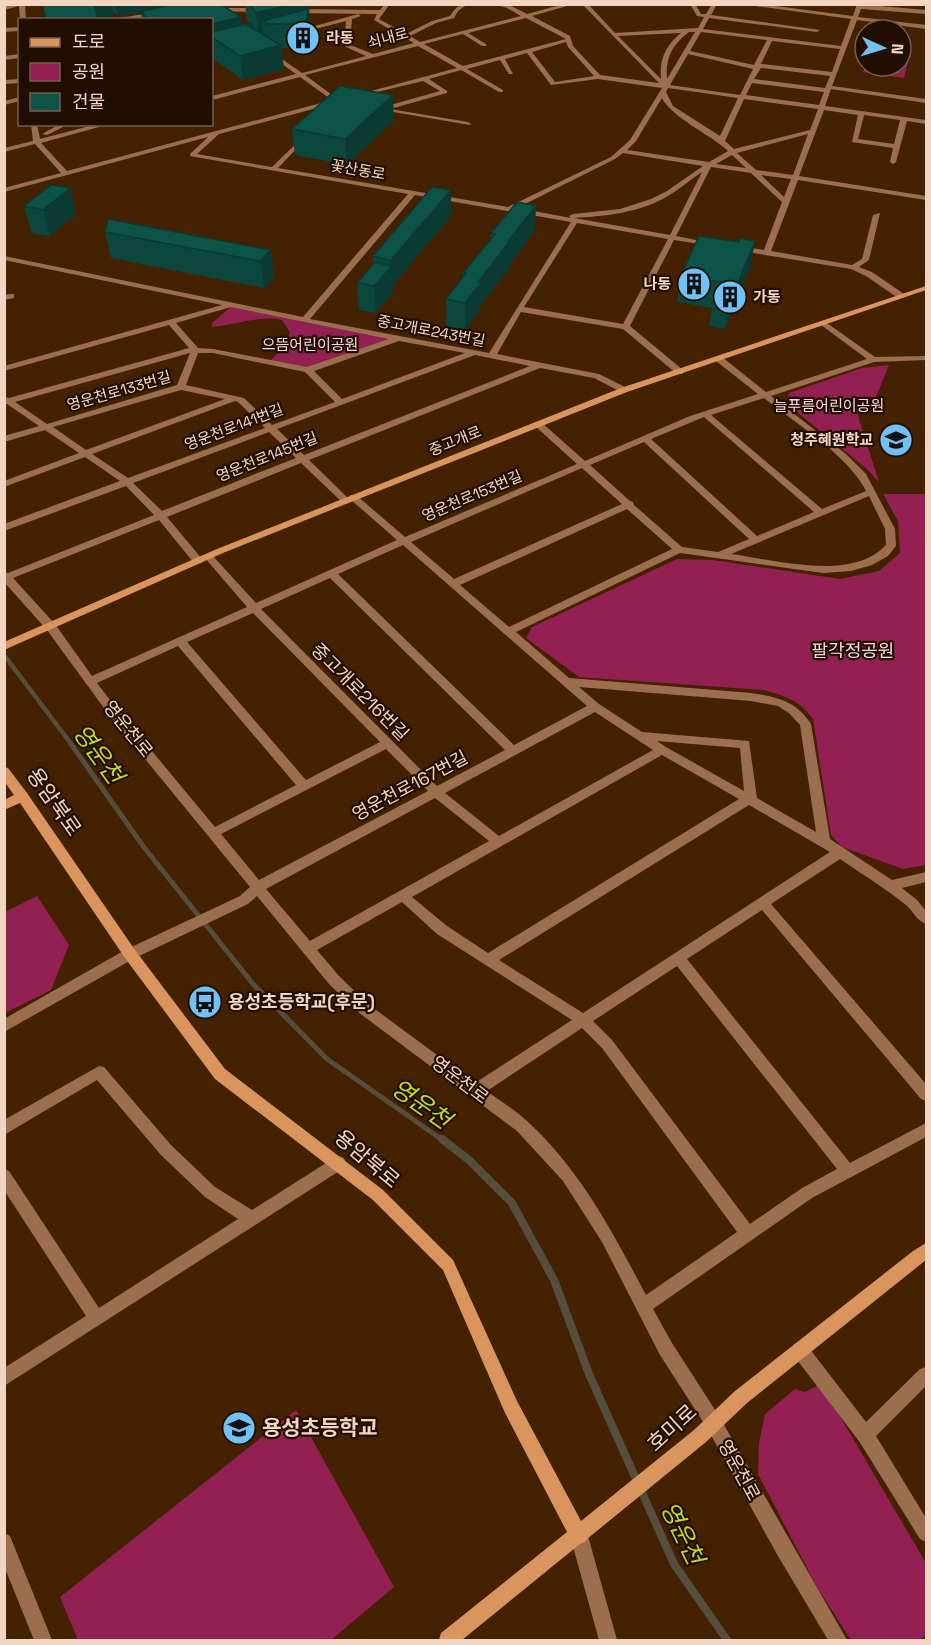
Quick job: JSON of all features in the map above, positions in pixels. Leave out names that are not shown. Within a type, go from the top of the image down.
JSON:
[{"type":"street","points":[[213,10],[220,4]]},
{"type":"street","points":[[388,4],[376,19],[501,91]]},
{"type":"street","points":[[395,41],[452,16],[465,4]]},
{"type":"street","points":[[495,4],[509,7],[568,40],[570,46],[598,77]]},
{"type":"street","name":"쇠내로","points":[[213,98],[369,55],[572,4]]},
{"type":"street","points":[[584,4],[664,88]]},
{"type":"street","points":[[692,4],[699,15],[708,17],[817,30]]},
{"type":"street","points":[[510,210],[577,177],[621,151],[633,141],[715,4]]},
{"type":"street","points":[[744,4],[855,18],[860,6],[927,12]]},
{"type":"street","points":[[783,4],[796,11]]},
{"type":"street","points":[[4,8],[22,5]]},
{"type":"street","points":[[202,10],[269,10]]},
{"type":"street","points":[[291,11],[380,12]]},
{"type":"street","points":[[286,34],[380,12]]},
{"type":"street","points":[[804,12],[829,46]]},
{"type":"street","points":[[128,18],[167,14]]},
{"type":"street","points":[[349,18],[347,46],[369,55],[386,45]]},
{"type":"street","points":[[767,253],[853,23]]},
{"type":"street","points":[[614,35],[699,30],[843,48]]},
{"type":"street","points":[[687,31],[673,41],[666,54],[663,76],[670,107],[721,141],[786,202]]},
{"type":"street","points":[[463,32],[484,45]]},
{"type":"street","points":[[721,141],[752,81],[770,39]]},
{"type":"street","points":[[4,190],[212,132],[568,40]]},
{"type":"street","points":[[264,49],[337,101],[348,103]]},
{"type":"street","points":[[528,51],[553,84],[598,77],[664,88],[743,96],[927,122]]},
{"type":"street","points":[[686,52],[758,67],[832,75]]},
{"type":"street","points":[[501,58],[511,74]]},
{"type":"street","points":[[4,73],[7,82]]},
{"type":"street","points":[[381,109],[445,92],[424,78]]},
{"type":"street","points":[[752,81],[927,101]]},
{"type":"street","points":[[332,111],[337,101]]},
{"type":"street","points":[[370,107],[468,124]]},
{"type":"street","points":[[862,113],[854,141],[897,146]]},
{"type":"street","points":[[893,162],[904,119]]},
{"type":"street","points":[[34,126],[37,140],[66,174]]},
{"type":"street","points":[[37,140],[62,126]]},
{"type":"street","points":[[4,150],[98,126]]},
{"type":"street","name":"꽃산동로","points":[[551,216],[603,213],[649,202],[664,196],[694,172],[732,152],[813,131]]},
{"type":"street","name":"꽃산동로","points":[[212,132],[192,154],[720,245]]},
{"type":"street","points":[[273,169],[306,136]]},
{"type":"street","points":[[621,151],[927,198]]},
{"type":"street","points":[[626,327],[709,165]]},
{"type":"street","points":[[305,320],[413,193]]},
{"type":"street","points":[[853,267],[865,260],[877,215]]},
{"type":"street","points":[[491,357],[575,220]]},
{"type":"street","points":[[732,247],[853,267],[869,274],[901,296]]},
{"type":"street","name":"중고개로243번길","points":[[4,258],[305,320],[596,376],[624,390]]},
{"type":"street","name":"중고개로","points":[[4,646],[203,559],[624,390],[927,288]]},
{"type":"street","points":[[4,369],[232,305]]},
{"type":"street","points":[[519,309],[626,327],[680,372]]},
{"type":"street","points":[[170,322],[195,350]]},
{"type":"street","points":[[824,322],[873,360]]},
{"type":"street","points":[[6,400],[195,350],[213,351],[308,370],[398,338]]},
{"type":"street","points":[[181,387],[195,350]]},
{"type":"street","name":"영운천로141번길","points":[[4,528],[473,353]]},
{"type":"street","points":[[509,631],[679,550],[823,570],[846,569],[872,563],[884,555],[891,546],[890,529],[863,476],[843,456],[719,358]]},
{"type":"street","name":"영운천로153번길","points":[[91,681],[404,541],[705,414],[873,360],[927,358]]},
{"type":"street","name":"영운천로145번길","points":[[5,576],[538,366]]},
{"type":"street","points":[[308,370],[340,402]]},
{"type":"street","name":"영운천로133번길","points":[[4,439],[181,387],[241,400],[303,459],[404,541],[569,682],[595,707],[662,750],[751,798],[824,842],[890,886],[913,904],[927,919]]},
{"type":"street","points":[[4,484],[233,399]]},
{"type":"street","name":"중고개로216번길","points":[[6,400],[88,453],[127,482],[436,792],[498,842]]},
{"type":"street","points":[[705,414],[821,513]]},
{"type":"street","points":[[538,424],[679,550]]},
{"type":"street","points":[[644,438],[756,540]]},
{"type":"street","points":[[720,555],[871,492]]},
{"type":"street","points":[[453,584],[630,504]]},
{"type":"street","points":[[332,574],[513,751]]},
{"type":"street","name":"영운천로","points":[[5,576],[51,627],[91,681],[334,980],[363,1008],[522,1126],[568,1176],[607,1237],[666,1349],[712,1422],[838,1641]]},
{"type":"street","points":[[180,641],[304,786]]},
{"type":"street","points":[[569,682],[751,697],[778,701],[794,709],[805,724],[824,842]]},
{"type":"street","name":"영운천로167번길","points":[[4,1026],[130,954],[244,900],[258,887],[595,707]]},
{"type":"street","points":[[489,959],[751,798],[745,744],[641,736]]},
{"type":"street","points":[[213,832],[388,743]]},
{"type":"street","points":[[308,949],[662,750]]},
{"type":"street","name":"용암북로","points":[[4,771],[130,954],[220,1074],[378,1195],[448,1265],[511,1407],[579,1536],[608,1641]]},
{"type":"street","points":[[4,806],[23,796]]},
{"type":"street","points":[[475,1091],[839,853]]},
{"type":"street","points":[[890,886],[927,877]]},
{"type":"street","points":[[403,896],[442,930],[584,1021],[607,1044],[748,1234]]},
{"type":"street","points":[[763,903],[927,1094]]},
{"type":"street","points":[[679,958],[848,1172]]},
{"type":"street","points":[[4,1128],[99,1072],[166,1150],[210,1192],[252,1219]]},
{"type":"street","points":[[644,1306],[807,1193],[927,1130]]},
{"type":"street","points":[[4,1378],[339,1163]]},
{"type":"street","points":[[6,1179],[97,1319]]},
{"type":"street","name":"호미로","points":[[448,1641],[700,1436],[712,1422],[800,1350],[927,1251]]},
{"type":"street","points":[[800,1350],[865,1435],[927,1533]]},
{"type":"street","points":[[865,1435],[927,1375]]},
{"type":"street","points":[[4,1542],[43,1641]]},
{"type":"green space","name":"으뜸어린이공원","points":[[232,306],[394,339],[308,369],[270,361],[286,345],[290,332],[282,320],[256,319],[212,327],[212,323]]},
{"type":"green space","name":"늘푸름어린이공원","points":[[889,365],[876,397],[852,397],[879,482],[867,469],[786,403],[789,393],[862,368]]},
{"type":"green space","name":"팔각정공원","points":[[883,494],[926,494],[926,865],[903,869],[842,847],[831,835],[813,719],[791,700],[763,690],[579,677],[526,638],[532,627],[677,559],[713,560],[840,579],[879,571],[900,553],[898,521]]},
{"type":"green space","points":[[37,896],[69,945],[51,990],[5,1013],[5,912]]},
{"type":"green space","points":[[821,1384],[926,1563],[926,1635],[920,1640],[851,1640],[817,1587],[758,1474],[759,1443],[765,1414],[795,1389],[805,1392]]},
{"type":"green space","points":[[296,1410],[394,1587],[331,1640],[78,1640],[60,1597]]},
{"type":"building","points":[[94,4],[98,18],[46,18],[43,6]]},
{"type":"building","points":[[174,4],[220,4],[241,17],[213,24],[213,18],[148,18],[141,12]]},
{"type":"building","points":[[250,4],[293,4],[256,13]]},
{"type":"building","points":[[308,9],[306,24],[268,24],[262,21]]},
{"type":"building","points":[[251,23],[253,25],[247,25],[281,45],[240,56],[213,38],[213,32]]},
{"type":"building","points":[[340,86],[393,95],[345,139],[292,129]]},
{"type":"building","points":[[51,185],[70,188],[43,210],[24,206]]},
{"type":"building","points":[[432,187],[451,190],[391,260],[373,256]]},
{"type":"building","points":[[517,202],[536,206],[508,241],[510,241],[478,282],[481,283],[465,303],[446,299],[466,273],[463,273],[495,234],[491,233]]},
{"type":"building","points":[[108,219],[271,250],[260,261],[105,232]]},
{"type":"building","points":[[699,236],[739,242],[740,238],[755,241],[730,302],[714,299],[721,282],[681,275]]},
{"type":"building","points":[[375,262],[392,266],[374,286],[357,283]]},
{"type":"waterway","name":"영운천","points":[[4,655],[72,745]]},
{"type":"waterway","name":"영운천","points":[[71,744],[143,846],[253,984],[327,1059],[444,1141]]},
{"type":"waterway","name":"영운천","points":[[442,1139],[469,1160],[512,1203],[554,1280],[589,1374],[674,1564],[727,1640]]},
{"type":"place","name":"라동","points":[[303,38]]},
{"type":"place","name":"나동","points":[[694,284]]},
{"type":"place","name":"가동","points":[[730,297]]},
{"type":"place","name":"청주혜원학교","points":[[896,440]]},
{"type":"place","name":"용성초등학교(후문)","points":[[205,1002]]},
{"type":"place","name":"용성초등학교","points":[[239,1428]]}]
